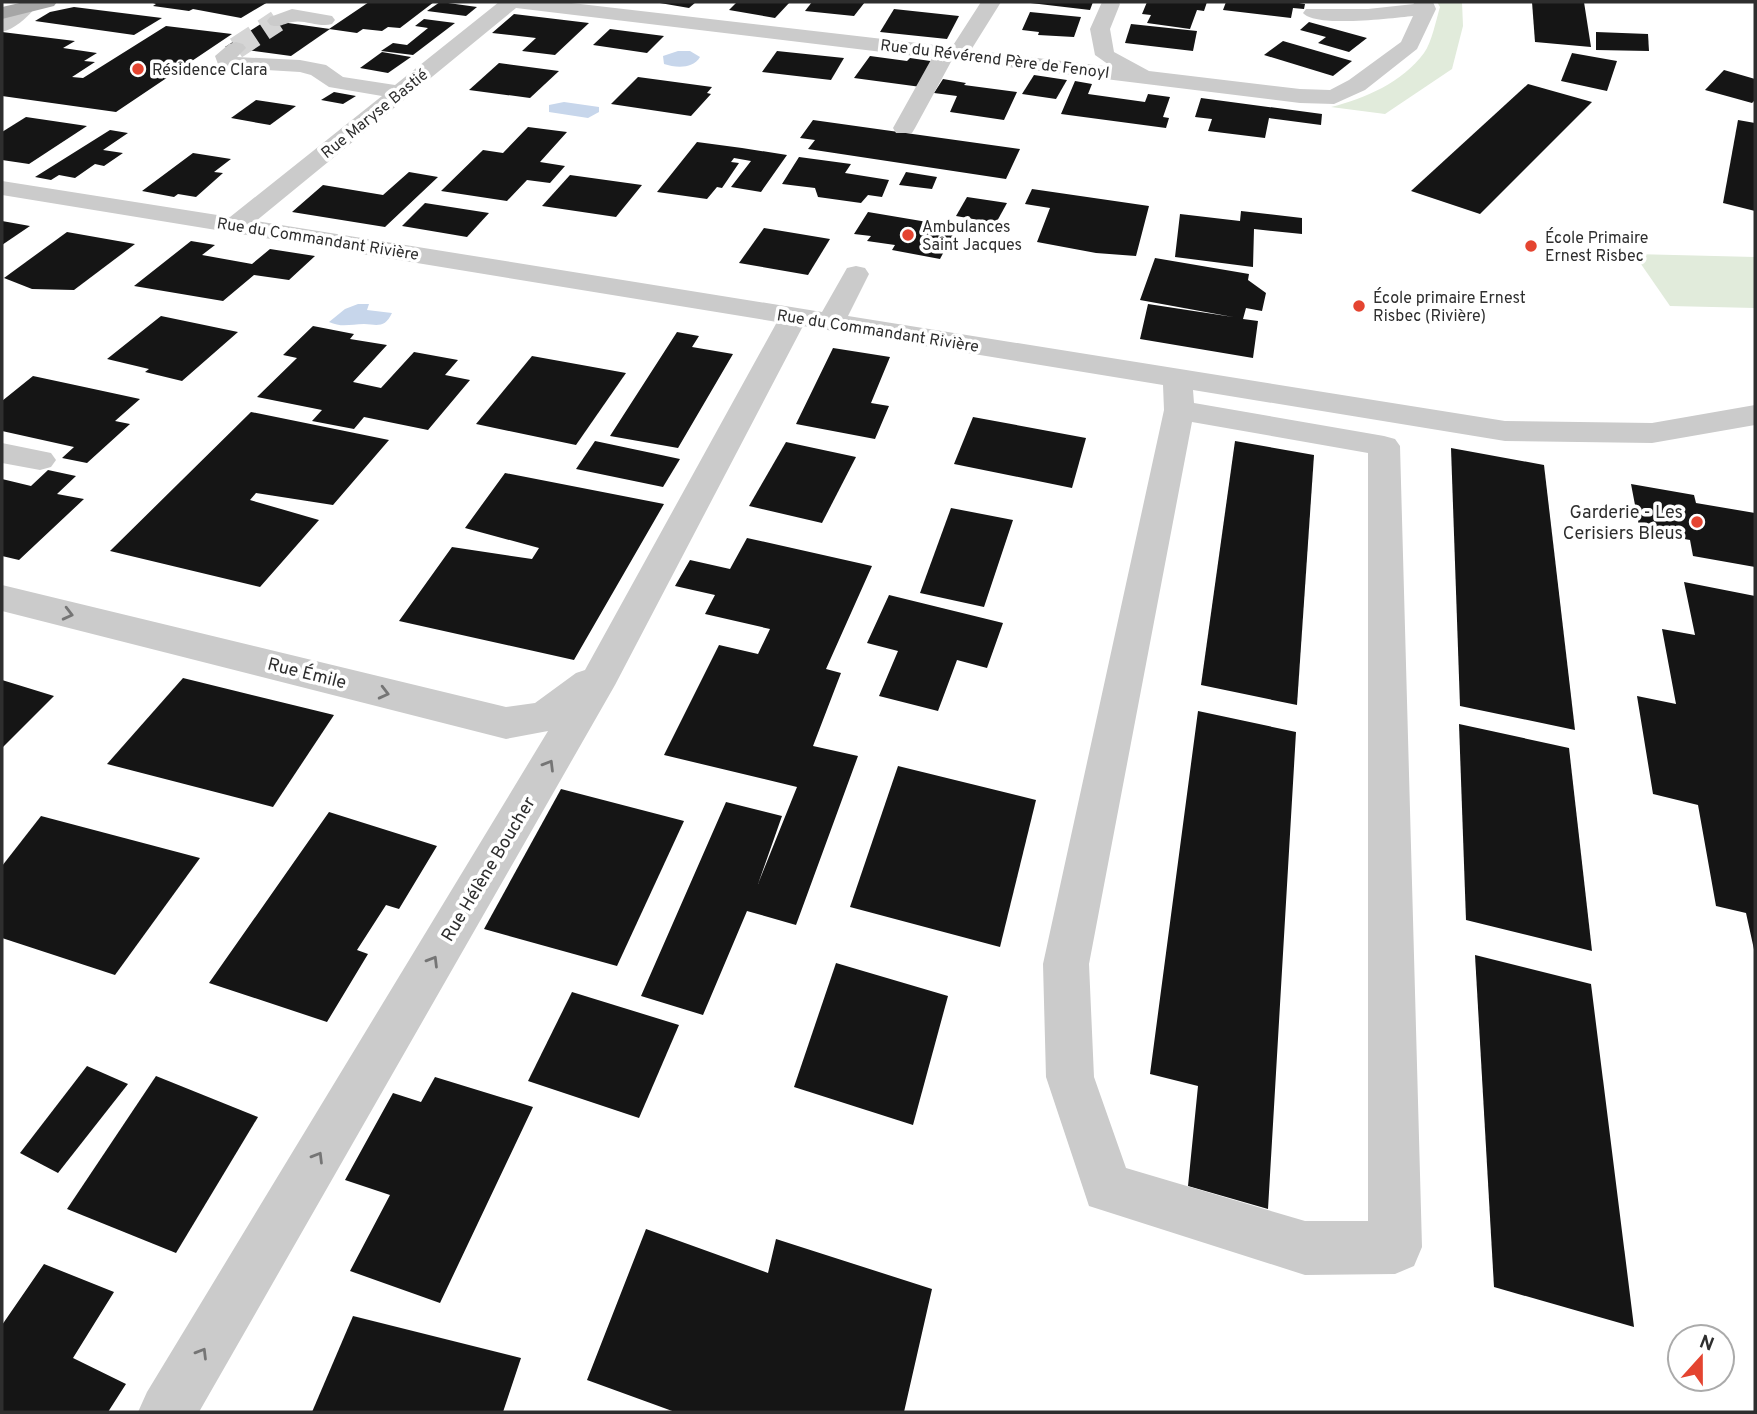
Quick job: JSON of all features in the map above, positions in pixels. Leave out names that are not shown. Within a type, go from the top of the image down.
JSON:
[{"type":"main road","points":[[2,13],[47,2]]},
{"type":"street","name":"Rue Maryse Bastié","points":[[237,224],[511,2]]},
{"type":"street","name":"Rue du Révérend Père de Fenoyl","points":[[516,2],[953,52],[1300,96],[1334,97],[1357,85],[1410,45],[1424,5]]},
{"type":"street","points":[[904,128],[953,52],[991,2]]},
{"type":"street","points":[[1110,4],[1101,19],[1099,40],[1105,55],[1148,77]]},
{"type":"street","points":[[1313,13],[1368,15],[1424,5]]},
{"type":"street","points":[[2,26],[25,8]]},
{"type":"street","points":[[277,21],[292,15],[326,20]]},
{"type":"street","points":[[236,48],[225,56],[226,62],[300,66],[318,70],[337,82],[400,92]]},
{"type":"street","name":"Rue du Commandant Rivière","points":[[2,188],[237,224],[812,320],[1178,394],[1505,431],[1652,433],[1755,415]]},
{"type":"street","name":"Rue Hélène Boucher","points":[[167,1412],[812,320],[856,274]]},
{"type":"street","points":[[1178,394],[1384,446],[1395,1247],[1305,1248],[1107,1188],[1070,1077],[1066,964],[1178,394]]},
{"type":"street","points":[[2,453],[40,460]]},
{"type":"street","name":"Rue Émile","points":[[2,597],[506,723],[544,717],[602,676]]},
{"type":"green space","points":[[1437,2],[1462,2],[1463,26],[1452,69],[1385,114],[1331,107],[1382,88],[1405,73],[1424,53],[1432,37],[1440,7]]},
{"type":"green space","points":[[1634,254],[1755,257],[1755,308],[1670,306]]},
{"type":"water","points":[[678,51],[690,51],[700,57],[693,64],[684,66],[664,64],[663,56]]},
{"type":"water","points":[[564,102],[599,107],[599,112],[588,118],[549,112],[549,105]]},
{"type":"water","points":[[358,304],[369,304],[367,310],[392,313],[387,321],[381,324],[342,325],[329,322],[345,309]]},
{"type":"building","points":[[150,2],[268,2],[241,18],[193,9],[189,11],[153,6],[156,4]]},
{"type":"building","points":[[369,2],[434,2],[400,28],[388,27],[382,31],[363,29],[357,33],[329,29]]},
{"type":"building","points":[[440,2],[477,7],[466,16],[427,11]]},
{"type":"building","points":[[654,2],[696,2],[689,8]]},
{"type":"building","points":[[737,2],[790,2],[775,18],[729,10]]},
{"type":"building","points":[[812,2],[865,2],[854,16],[805,11]]},
{"type":"building","points":[[1022,2],[1093,2],[1090,10]]},
{"type":"building","points":[[1147,2],[1207,2],[1204,11],[1197,10],[1190,29],[1147,23],[1151,15],[1142,14]]},
{"type":"building","points":[[1226,2],[1305,4],[1304,9],[1293,8],[1291,18],[1223,10]]},
{"type":"building","points":[[1532,2],[1584,2],[1591,47],[1535,42]]},
{"type":"building","points":[[74,7],[162,18],[134,35],[35,21],[50,12]]},
{"type":"building","points":[[894,9],[959,16],[947,39],[880,32]]},
{"type":"building","points":[[1030,12],[1081,17],[1074,37],[1038,35],[1039,32],[1022,30]]},
{"type":"building","points":[[514,14],[589,23],[555,55],[522,51],[536,38],[492,33]]},
{"type":"building","points":[[424,19],[455,23],[413,55],[381,51],[393,43],[407,45],[428,28],[415,26]]},
{"type":"building","points":[[267,20],[330,29],[291,56],[225,47]]},
{"type":"building","points":[[1309,22],[1367,38],[1349,52],[1318,43],[1326,37],[1300,30]]},
{"type":"building","points":[[1131,24],[1197,31],[1193,51],[1125,43]]},
{"type":"building","name":"Résidence Clara","points":[[166,26],[232,34],[116,112],[2,96],[2,32],[75,41],[63,48],[97,53],[84,61],[95,62],[72,77],[83,78]]},
{"type":"building","points":[[610,29],[664,36],[647,53],[593,45]]},
{"type":"building","points":[[1596,32],[1648,34],[1649,51],[1596,50]]},
{"type":"building","points":[[1283,41],[1352,61],[1333,76],[1264,55]]},
{"type":"building","points":[[777,51],[844,58],[831,80],[762,72]]},
{"type":"building","points":[[382,52],[411,57],[388,73],[360,68]]},
{"type":"building","points":[[1572,53],[1617,61],[1607,91],[1561,81]]},
{"type":"building","points":[[870,56],[937,62],[921,87],[854,78]]},
{"type":"building","points":[[499,63],[559,71],[530,98],[469,90]]},
{"type":"building","points":[[1724,70],[1755,79],[1755,100],[1752,103],[1705,90]]},
{"type":"building","points":[[1034,75],[1067,80],[1056,99],[1022,94]]},
{"type":"building","points":[[638,77],[712,87],[707,93],[711,94],[691,116],[611,104]]},
{"type":"building","points":[[943,79],[966,83],[964,85],[1017,92],[1004,120],[950,112],[957,96],[934,93]]},
{"type":"building","points":[[1075,81],[1092,84],[1088,94],[1145,102],[1148,94],[1170,97],[1163,117],[1169,118],[1166,128],[1061,114]]},
{"type":"building","points":[[1528,84],[1592,102],[1480,214],[1411,191]]},
{"type":"building","points":[[334,92],[356,96],[343,104],[321,100]]},
{"type":"building","points":[[1201,98],[1322,114],[1321,125],[1269,118],[1265,138],[1208,131],[1212,119],[1195,117]]},
{"type":"building","points":[[256,100],[296,106],[270,125],[231,118]]},
{"type":"building","points":[[26,117],[87,126],[29,164],[2,160],[2,132]]},
{"type":"building","points":[[813,120],[1020,149],[1006,179],[808,149],[815,140],[800,138]]},
{"type":"building","points":[[1738,120],[1755,123],[1755,211],[1723,203]]},
{"type":"building","points":[[528,127],[567,132],[540,162],[565,166],[550,183],[527,180],[507,201],[441,191],[483,150],[503,153]]},
{"type":"building","points":[[110,130],[128,133],[103,150],[123,153],[104,166],[95,164],[75,178],[59,175],[51,180],[35,177]]},
{"type":"building","points":[[697,142],[787,155],[761,192],[731,187],[751,161],[734,158],[731,162],[739,163],[722,188],[717,187],[707,199],[657,192]]},
{"type":"building","points":[[193,153],[231,159],[214,172],[223,173],[196,197],[178,194],[174,197],[142,191]]},
{"type":"building","points":[[799,157],[851,164],[845,173],[889,180],[882,197],[868,195],[861,203],[818,197],[815,188],[782,184]]},
{"type":"building","points":[[409,172],[438,177],[385,227],[292,212],[323,185],[383,195]]},
{"type":"building","points":[[906,172],[937,177],[932,189],[899,185]]},
{"type":"building","points":[[570,175],[642,185],[616,217],[542,206]]},
{"type":"building","points":[[1032,189],[1149,206],[1136,256],[1096,253],[1037,242],[1050,208],[1025,204]]},
{"type":"building","points":[[967,197],[1007,203],[996,223],[956,216]]},
{"type":"building","points":[[425,203],[489,213],[467,237],[402,226]]},
{"type":"building","points":[[1241,211],[1302,218],[1302,234],[1254,229],[1253,267],[1175,257],[1180,214],[1240,221]]},
{"type":"building","name":"Ambulances Saint Jacques","points":[[868,212],[957,227],[940,259],[892,250],[895,245],[867,241],[871,236],[854,234]]},
{"type":"building","points":[[2,221],[30,226],[2,245]]},
{"type":"building","points":[[764,228],[830,239],[808,275],[739,263]]},
{"type":"building","points":[[67,232],[135,244],[74,290],[32,289],[4,278]]},
{"type":"building","points":[[191,241],[215,245],[202,255],[252,264],[270,249],[315,256],[289,280],[254,275],[223,301],[134,286]]},
{"type":"building","points":[[1155,258],[1249,274],[1248,280],[1266,293],[1262,311],[1246,308],[1243,319],[1258,321],[1253,358],[1140,339],[1148,304],[1233,317],[1140,300]]},
{"type":"building","points":[[161,316],[238,332],[182,381],[145,372],[149,369],[107,359]]},
{"type":"building","points":[[313,326],[354,334],[350,339],[387,345],[353,382],[381,388],[414,352],[458,360],[445,375],[470,380],[428,430],[364,417],[354,429],[312,421],[322,410],[257,397],[297,358],[283,355]]},
{"type":"building","points":[[677,332],[699,336],[692,347],[733,354],[678,448],[610,436]]},
{"type":"building","points":[[833,348],[890,357],[871,403],[889,406],[875,439],[796,424]]},
{"type":"building","points":[[532,356],[626,373],[576,445],[476,424]]},
{"type":"building","points":[[33,376],[140,399],[115,421],[130,424],[87,463],[62,458],[74,447],[2,431],[2,401]]},
{"type":"building","points":[[251,412],[389,440],[333,505],[256,493],[250,500],[319,520],[260,587],[110,551]]},
{"type":"building","points":[[973,417],[1086,438],[1072,488],[954,464]]},
{"type":"building","points":[[595,441],[680,459],[663,487],[576,469]]},
{"type":"building","points":[[1235,441],[1314,455],[1297,705],[1201,685]]},
{"type":"building","points":[[786,442],[856,457],[822,523],[749,506]]},
{"type":"building","points":[[1451,448],[1544,465],[1575,730],[1460,706]]},
{"type":"building","points":[[48,470],[76,476],[57,494],[84,499],[19,560],[2,556],[2,479],[31,486]]},
{"type":"building","points":[[505,473],[664,504],[574,660],[399,621],[452,547],[532,559],[539,548],[465,528]]},
{"type":"building","name":"Garderie - Les Cerisiers Bleus","points":[[1631,484],[1694,495],[1696,503],[1755,513],[1755,567],[1693,556],[1690,540],[1640,531]]},
{"type":"building","points":[[951,508],[1013,520],[984,607],[920,593]]},
{"type":"building","points":[[747,538],[872,566],[826,669],[841,673],[813,746],[858,756],[796,925],[747,911],[703,1015],[641,996],[726,802],[782,816],[758,884],[797,787],[664,755],[719,645],[758,654],[770,629],[705,614],[715,595],[675,586],[690,560],[730,569]]},
{"type":"building","points":[[1684,582],[1755,596],[1755,954],[1746,913],[1716,906],[1698,805],[1653,794],[1637,696],[1676,704],[1662,629],[1695,635]]},
{"type":"building","points":[[889,595],[1003,623],[987,668],[957,660],[938,711],[879,696],[898,651],[867,643]]},
{"type":"building","points":[[183,678],[334,715],[273,807],[107,764]]},
{"type":"building","points":[[2,680],[54,696],[2,748]]},
{"type":"building","points":[[1198,711],[1296,732],[1268,1209],[1188,1186],[1198,1086],[1150,1074]]},
{"type":"building","points":[[1459,724],[1569,748],[1592,951],[1466,920]]},
{"type":"building","points":[[898,766],[1036,800],[1000,947],[850,907]]},
{"type":"building","points":[[561,789],[684,821],[617,966],[484,929]]},
{"type":"building","points":[[329,812],[437,846],[399,909],[386,905],[357,950],[368,954],[327,1022],[209,983]]},
{"type":"building","points":[[41,816],[200,858],[115,975],[2,938],[2,866]]},
{"type":"building","points":[[1475,955],[1591,984],[1634,1327],[1494,1287]]},
{"type":"building","points":[[836,963],[948,996],[913,1125],[794,1087]]},
{"type":"building","points":[[572,992],[679,1025],[639,1118],[528,1081]]},
{"type":"building","points":[[87,1066],[128,1084],[58,1173],[20,1153]]},
{"type":"building","points":[[156,1076],[258,1117],[176,1253],[67,1209]]},
{"type":"building","points":[[435,1077],[533,1107],[440,1303],[350,1271],[390,1195],[345,1180],[393,1093],[421,1102]]},
{"type":"building","points":[[646,1229],[768,1273],[776,1239],[932,1289],[904,1412],[675,1412],[587,1380]]},
{"type":"building","points":[[44,1264],[114,1292],[73,1358],[126,1384],[108,1412],[2,1412],[2,1325]]},
{"type":"building","points":[[353,1316],[521,1358],[503,1412],[312,1412]]},
{"type":"tunnel","points":[[236,48],[277,21]]},
{"type":"place","name":"Résidence Clara","points":[[138,69]]},
{"type":"place","name":"Ambulances Saint Jacques","points":[[908,235]]},
{"type":"place","name":"École Primaire Ernest Risbec","points":[[1531,246]]},
{"type":"place","name":"École primaire Ernest Risbec (Rivière)","points":[[1359,306]]},
{"type":"place","name":"Garderie - Les Cerisiers Bleus","points":[[1697,522]]}]
